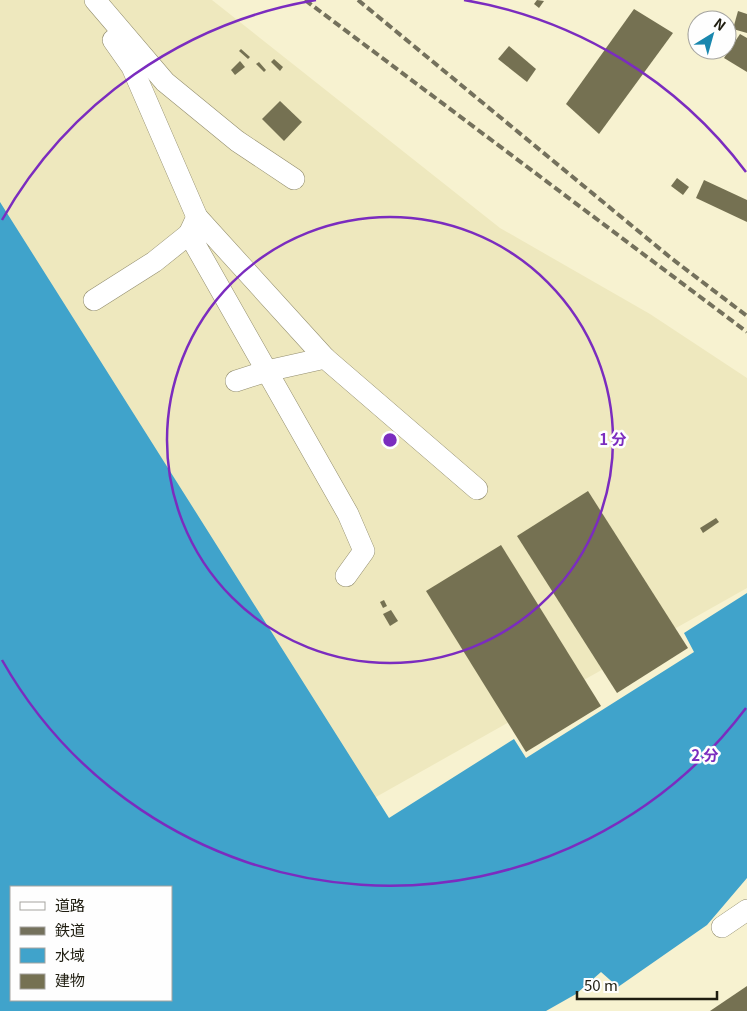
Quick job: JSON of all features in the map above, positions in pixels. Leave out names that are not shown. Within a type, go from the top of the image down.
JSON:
[{"type":"street","points":[[87,0],[132,68],[193,226],[267,371],[348,514],[364,551],[346,576]]},
{"type":"street","points":[[94,0],[165,82],[238,141],[294,179]]},
{"type":"street","points":[[94,300],[154,262],[193,226]]},
{"type":"street","points":[[193,226],[325,358],[478,489]]},
{"type":"street","points":[[236,381],[267,371],[325,358]]},
{"type":"street","points":[[722,927],[747,910]]},
{"type":"shaded area","points":[[0,0],[212,0],[500,228],[650,314],[747,378],[747,588],[360,806],[0,228]]},
{"type":"water","points":[[0,202],[389,818],[514,739],[526,758],[694,652],[684,633],[747,593],[747,878],[707,925],[618,987],[601,972],[576,994],[546,1011],[0,1011]]},
{"type":"building","points":[[537,0],[544,1],[539,8],[534,4]]},
{"type":"building","points":[[634,9],[673,33],[599,134],[566,104]]},
{"type":"building","points":[[738,11],[747,14],[747,33],[737,30]]},
{"type":"building","points":[[740,34],[747,38],[747,72],[727,60],[737,60],[737,38]]},
{"type":"building","points":[[509,46],[536,69],[527,82],[498,59]]},
{"type":"building","points":[[241,49],[250,57],[248,59],[239,51]]},
{"type":"building","points":[[274,59],[283,67],[280,71],[271,62]]},
{"type":"building","points":[[240,61],[245,67],[235,75],[231,70]]},
{"type":"building","points":[[259,62],[266,70],[264,72],[256,64]]},
{"type":"building","points":[[280,101],[302,122],[284,141],[262,119]]},
{"type":"building","points":[[677,178],[689,187],[683,195],[671,186]]},
{"type":"building","points":[[704,180],[747,200],[747,222],[696,198]]},
{"type":"building","points":[[588,491],[688,648],[617,693],[517,536]]},
{"type":"building","points":[[716,518],[719,522],[703,533],[700,528]]},
{"type":"building","points":[[501,545],[601,706],[526,752],[426,591]]},
{"type":"building","points":[[384,600],[387,606],[383,608],[380,602]]},
{"type":"building","points":[[391,610],[398,621],[390,626],[383,614]]},
{"type":"building","points":[[747,986],[747,1011],[710,1011]]},
{"type":"railway","points":[[305,0],[747,332]]},
{"type":"railway","points":[[358,0],[671,258],[747,316]]}]
